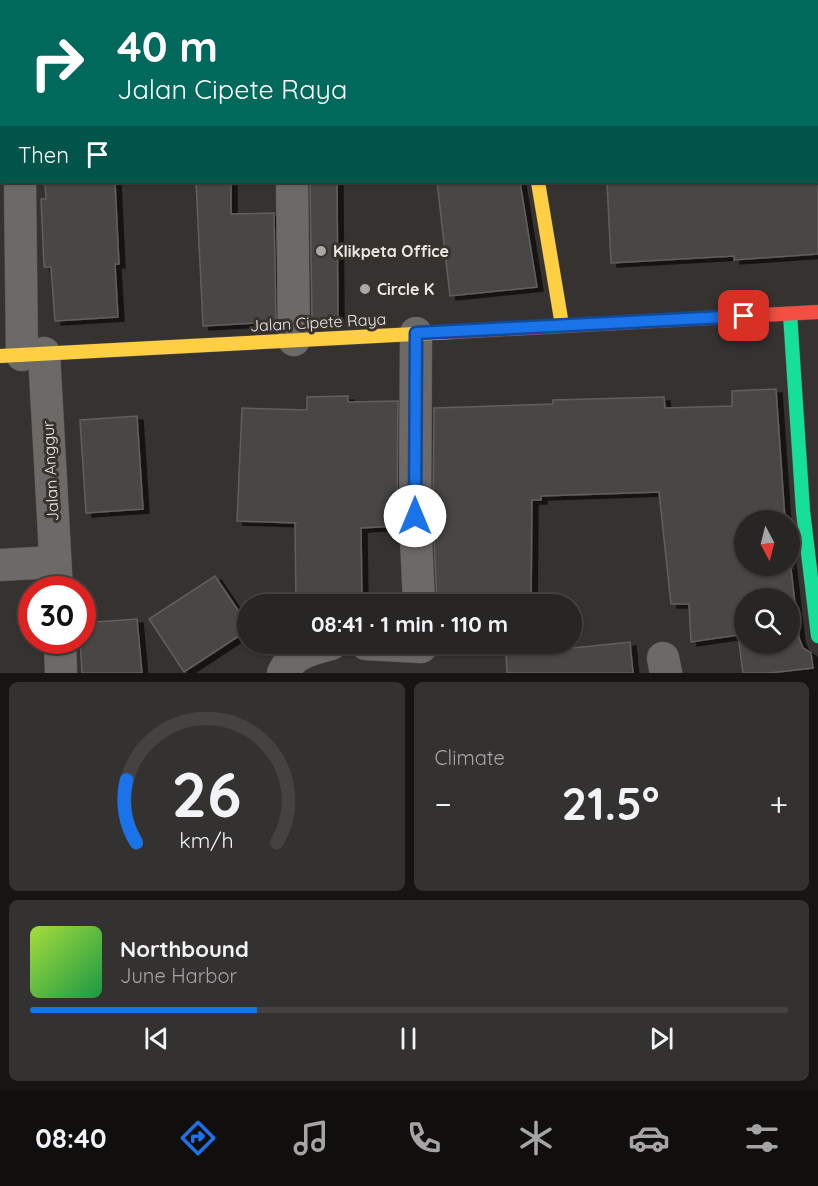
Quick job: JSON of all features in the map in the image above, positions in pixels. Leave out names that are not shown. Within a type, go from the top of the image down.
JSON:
[{"type":"main road","points":[[538,183],[562,325]]},
{"type":"main road","name":"Jalan Cipete Raya","points":[[22,355],[818,312]]},
{"type":"main road","points":[[790,314],[803,511],[818,636]]},
{"type":"street","name":"Jalan Anggur","points":[[20,183],[22,355],[56,576]]},
{"type":"street","points":[[292,183],[294,340]]},
{"type":"street","points":[[416,333],[415,516],[419,594]]},
{"type":"street","points":[[0,565],[56,576]]},
{"type":"street","points":[[60,654],[61,673]]},
{"type":"street","points":[[284,673],[293,659],[301,654]]},
{"type":"building","points":[[45,183],[115,183],[119,264],[115,264],[118,317],[55,321],[51,267],[44,267],[41,199],[46,199]]},
{"type":"building","points":[[196,183],[231,183],[231,214],[274,213],[276,322],[203,326]]},
{"type":"building","name":"Klikpeta Office","points":[[310,183],[337,183],[338,319],[312,320]]},
{"type":"building","points":[[437,183],[520,183],[537,287],[450,296]]},
{"type":"building","points":[[607,183],[818,183],[818,254],[734,260],[734,256],[611,263]]},
{"type":"building","points":[[776,389],[784,510],[734,510],[734,576],[792,576],[793,588],[734,588],[734,636],[691,642],[689,604],[671,604],[659,492],[541,496],[541,500],[532,500],[531,594],[437,594],[433,516],[434,408],[553,404],[553,400],[664,397],[665,408],[732,406],[732,391]]},
{"type":"building","points":[[348,396],[348,402],[398,401],[397,526],[361,528],[362,594],[296,594],[296,523],[237,521],[242,408],[307,410],[307,397]]},
{"type":"building","points":[[137,416],[143,509],[86,513],[80,420]]},
{"type":"building","points":[[215,576],[237,609],[237,637],[184,672],[149,619]]},
{"type":"building","points":[[137,619],[142,673],[82,673],[81,654],[96,654],[96,622]]},
{"type":"building","points":[[800,640],[803,648],[811,653],[813,668],[769,673],[743,673],[740,654],[800,654]]},
{"type":"building","points":[[630,642],[633,673],[507,673],[506,655],[582,654],[582,647]]},
{"type":"traffic: fast","points":[[790,314],[803,511],[818,636]]},
{"type":"traffic: slow","points":[[538,183],[562,325]]},
{"type":"traffic: slow","points":[[0,356],[452,332]]},
{"type":"traffic: jam","points":[[452,332],[818,312]]},
{"type":"place","name":"Klikpeta Office","points":[[321,251]]},
{"type":"place","name":"Circle K","points":[[365,289]]},
{"type":"route","points":[[415,516],[416,333],[744,316]]}]
